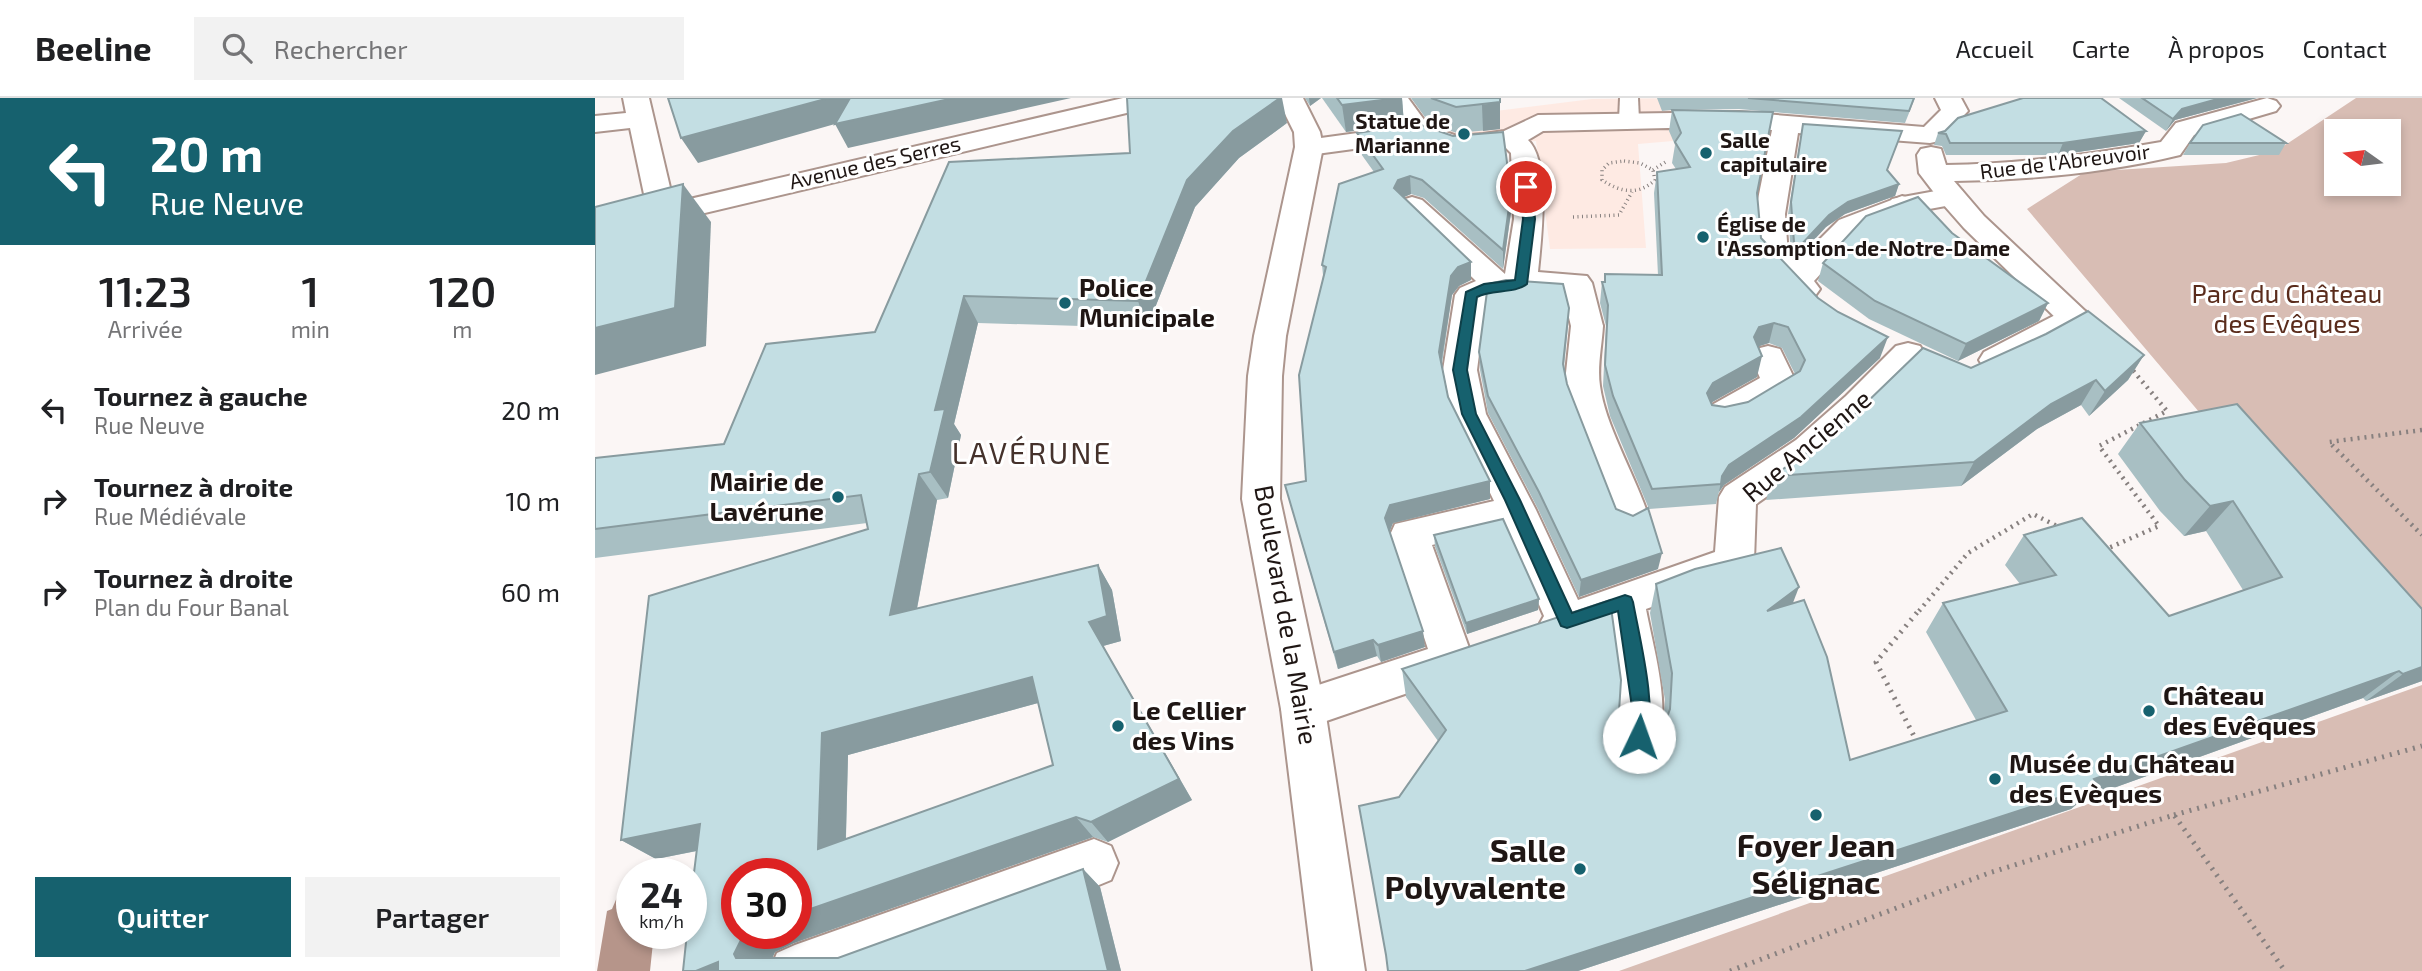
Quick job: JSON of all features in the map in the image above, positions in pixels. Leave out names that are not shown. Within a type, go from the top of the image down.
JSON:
[{"type":"street","name":"Avenue des Serres","points":[[595,230],[1156,98]]},
{"type":"street","name":"Boulevard de la Mairie","points":[[1290,98],[1307,131],[1309,147],[1270,336],[1265,376],[1261,499],[1303,709],[1339,971]]},
{"type":"street","points":[[1309,147],[1423,132],[1454,144],[1511,138],[1538,122],[1629,109],[1930,135],[1955,111],[1954,99]]},
{"type":"street","name":"Rue de l'Abreuvoir","points":[[1796,281],[1849,226],[1943,185],[2170,149],[2185,128],[2267,106]]},
{"type":"street","points":[[595,124],[639,108],[662,213]]},
{"type":"street","points":[[1786,124],[1770,214],[1773,257],[1824,310]]},
{"type":"street","points":[[2139,127],[2170,149]]},
{"type":"street","points":[[1930,135],[1943,185],[1974,222],[2074,318]]},
{"type":"street","points":[[1509,284],[1529,219],[1524,151],[1511,138]]},
{"type":"street","points":[[1412,206],[1509,284]]},
{"type":"street","points":[[1567,621],[1517,510],[1469,414],[1460,370],[1471,295],[1509,284],[1576,283],[1587,326],[1582,382],[1585,401],[1620,485],[1629,515]]},
{"type":"street","name":"Rue Ancienne","points":[[1625,602],[1734,561],[1738,497],[1809,449],[1858,405],[1924,359],[2019,349],[2074,318]]},
{"type":"street","points":[[1722,415],[1779,382],[1768,357]]},
{"type":"street","points":[[1453,659],[1409,535],[1517,510]]},
{"type":"street","points":[[1529,634],[1625,602],[1641,707],[1639,737]]},
{"type":"street","points":[[1303,709],[1491,647]]},
{"type":"street","points":[[795,971],[1094,863]]},
{"type":"lane","points":[[1398,98],[1423,132]]},
{"type":"path","points":[[1529,219],[1619,215],[1632,192],[1647,188],[1655,180],[1653,170],[1640,163],[1609,163],[1602,170],[1602,180],[1613,189],[1632,192]]},
{"type":"path","points":[[2074,318],[2142,378],[2167,411],[2099,446],[2159,526],[2106,551],[2094,545]]},
{"type":"path","points":[[2422,430],[2329,442],[2422,535]]},
{"type":"path","points":[[1919,745],[1876,662],[1969,553],[2033,514],[2070,533]]},
{"type":"path","points":[[1730,971],[1989,873],[2174,815],[2422,746]]},
{"type":"path","points":[[2174,815],[2285,971]]},
{"type":"shaded area","points":[[1695,98],[1673,141],[1638,144],[1646,248],[1550,249],[1536,141],[1380,151],[1374,126],[1592,99]]},
{"type":"shaded area","points":[[616,900],[616,949],[652,949],[650,971],[597,971],[607,911],[612,909]]},
{"type":"green space","name":"Parc du Château des Evêques","points":[[2356,98],[2422,98],[2422,675],[2027,209],[2085,172],[2226,163],[2276,151],[2324,119],[2324,196],[2401,196],[2401,119],[2324,119]]},
{"type":"green space","points":[[2422,685],[2422,971],[1619,971]]},
{"type":"building","points":[[668,98],[829,98],[681,138]]},
{"type":"building","points":[[850,98],[954,98],[835,124]]},
{"type":"building","points":[[1127,98],[1280,98],[1233,131],[1187,180],[1138,301],[964,296],[935,410],[945,409],[930,472],[919,474],[890,615],[1098,565],[1107,616],[1089,622],[1179,779],[1091,822],[1076,817],[812,908],[812,858],[721,858],[721,949],[736,949],[734,954],[736,958],[838,958],[1083,869],[1108,971],[718,971],[718,962],[696,971],[683,971],[685,949],[707,949],[707,858],[696,858],[700,824],[621,840],[649,596],[868,529],[861,495],[595,529],[595,458],[724,444],[766,344],[875,332],[949,162],[1130,153]],"holes":[[[1032,677],[1053,765],[818,849],[822,733]]]},
{"type":"building","points":[[1337,98],[1398,98],[1342,105]]},
{"type":"building","points":[[1431,98],[1500,98],[1500,102],[1456,107]]},
{"type":"building","points":[[1748,98],[1914,98],[1909,111]]},
{"type":"building","points":[[2023,98],[2101,98],[2146,131],[2063,143],[1950,143],[1946,134],[1938,133],[1945,131],[1958,118]]},
{"type":"building","points":[[2142,98],[2221,98],[2182,109],[2173,119]]},
{"type":"building","points":[[1672,110],[1773,112],[1757,193],[1761,238],[1818,298],[1838,312],[1888,337],[1801,417],[1729,465],[1722,476],[1721,484],[1652,489],[1613,396],[1605,365],[1608,305],[1602,282],[1605,282],[1605,274],[1662,275],[1657,172],[1690,167],[1675,142],[1681,133]],"holes":[[[1774,323],[1788,327],[1805,360],[1800,371],[1748,402],[1725,407],[1712,405],[1707,393],[1713,383],[1762,356],[1754,337],[1759,327]]]},
{"type":"building","points":[[2241,114],[2286,143],[2190,143],[2203,125]]},
{"type":"building","points":[[1418,124],[1453,136],[1503,132],[1511,193],[1503,250],[1422,180],[1410,176],[1398,180],[1394,188],[1471,262],[1458,267],[1451,276],[1439,352],[1448,397],[1490,481],[1390,505],[1385,518],[1423,631],[1378,645],[1373,640],[1334,652],[1285,485],[1306,481],[1299,375],[1326,267],[1322,265],[1339,184],[1383,169],[1357,133]]},
{"type":"building","points":[[1803,124],[1902,131],[1887,170],[1899,184],[1848,202],[1829,215],[1799,247],[1794,242],[1791,202]]},
{"type":"building","points":[[683,184],[675,308],[595,328],[595,207]]},
{"type":"building","points":[[1918,197],[1952,233],[2048,303],[1966,344],[1875,301],[1823,263],[1866,216]]},
{"type":"building","points":[[1506,280],[1563,284],[1569,308],[1563,364],[1567,384],[1616,509],[1633,516],[1648,508],[1662,553],[1581,580],[1539,492],[1488,396],[1479,352],[1488,284]]},
{"type":"building","points":[[2088,311],[2144,355],[2105,391],[2096,380],[2051,404],[1974,462],[1773,476],[1833,435],[1923,348],[1971,368],[2046,334]]},
{"type":"building","name":"Château des Evêques","points":[[2237,404],[2422,609],[2422,667],[2403,674],[2399,671],[2094,779],[2098,785],[1525,971],[1388,971],[1359,806],[1399,797],[1446,730],[1402,669],[1610,600],[1621,680],[1619,712],[1627,728],[1644,734],[1663,728],[1670,709],[1672,673],[1656,584],[1695,569],[1781,548],[1799,587],[1767,611],[1804,600],[1827,657],[1850,760],[2007,711],[1943,603],[2056,575],[2024,535],[2082,518],[2169,616],[2282,577],[2233,501],[2210,506],[2185,480],[2140,423]]},
{"type":"building","points":[[1503,519],[1539,599],[1466,623],[1434,535]]},
{"type":"place","name":"Statue de Marianne","points":[[1464,134]]},
{"type":"place","name":"Salle capitulaire","points":[[1706,153]]},
{"type":"place","name":"Église de l'Assomption-de-Notre-Dame","points":[[1703,237]]},
{"type":"place","name":"Police Municipale","points":[[1065,303]]},
{"type":"place","name":"Mairie de Lavérune","points":[[838,497]]},
{"type":"place","name":"Château des Evêques","points":[[2149,711]]},
{"type":"place","name":"Le Cellier des Vins","points":[[1118,726]]},
{"type":"place","name":"Musée du Château des Evèques","points":[[1995,779]]},
{"type":"place","name":"Foyer Jean Sélignac","points":[[1816,815]]},
{"type":"place","name":"Salle Polyvalente","points":[[1580,869]]},
{"type":"district","name":"LAVÉRUNE","points":[[1032,454]]},
{"type":"route","points":[[1526,187],[1529,219],[1521,284],[1484,288],[1471,295],[1460,370],[1469,414],[1513,500],[1567,621],[1625,602],[1641,707],[1639,737]]}]
